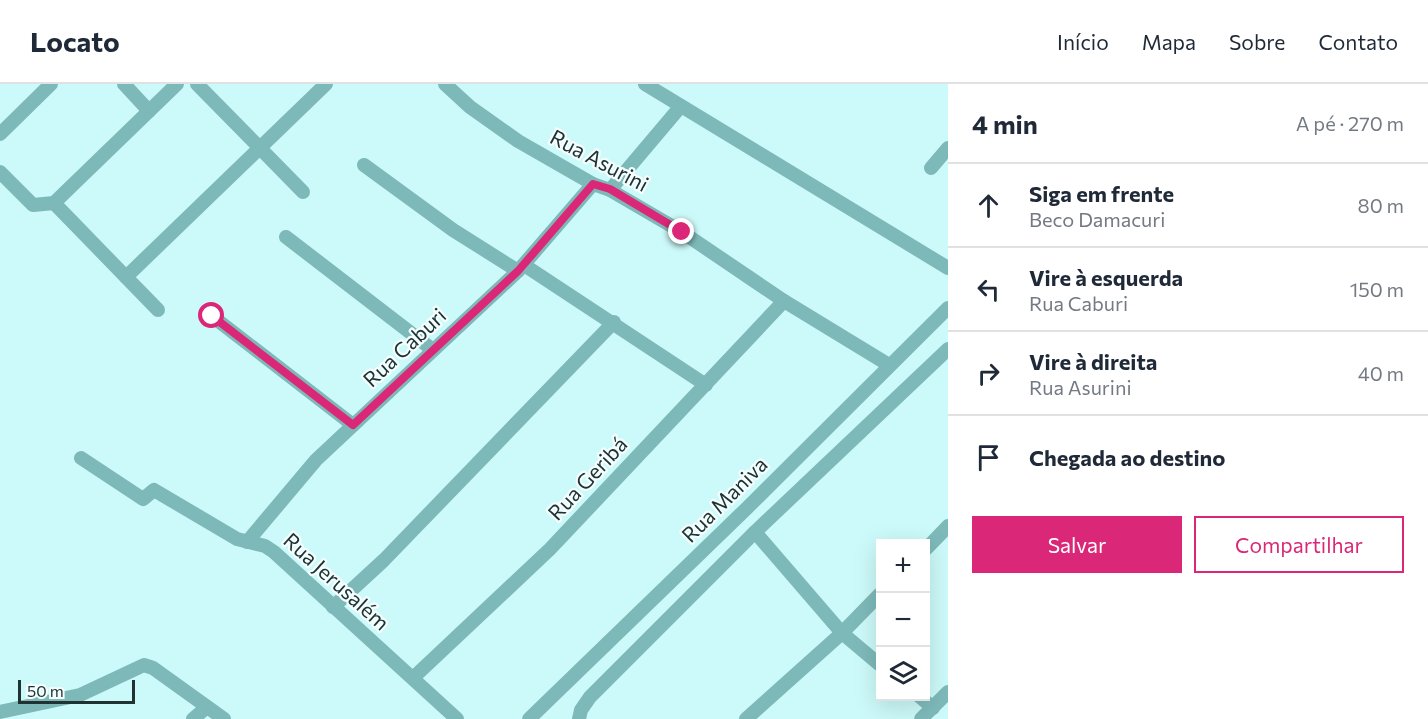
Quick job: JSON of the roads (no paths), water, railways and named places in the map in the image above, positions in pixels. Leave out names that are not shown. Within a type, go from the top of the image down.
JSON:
[{"type":"street","points":[[0,134],[51,84]]},
{"type":"street","points":[[124,84],[149,111]]},
{"type":"street","points":[[0,172],[33,206],[54,203],[177,84]]},
{"type":"street","points":[[197,84],[303,192]]},
{"type":"street","points":[[126,277],[326,84]]},
{"type":"street","name":"Rua Asurini","points":[[445,84],[470,107],[518,141],[593,184],[610,189],[682,232],[784,301],[889,365]]},
{"type":"street","points":[[645,84],[948,268]]},
{"type":"street","points":[[610,189],[681,106]]},
{"type":"street","points":[[932,168],[948,148]]},
{"type":"street","points":[[364,165],[453,230],[614,322],[705,385]]},
{"type":"street","name":"Rua Caburi","points":[[247,542],[290,488],[353,425],[521,268],[593,184]]},
{"type":"street","points":[[54,203],[158,310]]},
{"type":"street","points":[[286,237],[433,350]]},
{"type":"street","name":"Rua Geribá","points":[[414,677],[550,549],[784,301]]},
{"type":"street","name":"Rua Maniva","points":[[529,719],[746,509],[948,308]]},
{"type":"street","points":[[212,316],[353,425]]},
{"type":"street","points":[[333,607],[430,514],[614,322]]},
{"type":"street","points":[[579,719],[581,710],[590,697],[755,532],[948,349]]},
{"type":"street","name":"Rua Jerusalém","points":[[81,458],[143,499],[154,490],[247,542],[266,546],[414,677],[457,719]]},
{"type":"street","points":[[930,545],[948,526]]},
{"type":"street","points":[[755,532],[842,633],[876,662]]},
{"type":"street","points":[[746,719],[842,633],[876,598]]},
{"type":"street","points":[[0,712],[80,695],[144,665],[153,668],[224,719]]},
{"type":"street","points":[[921,719],[948,693]]},
{"type":"street","points":[[924,701],[933,708]]},
{"type":"street","points":[[193,719],[207,707]]}]
